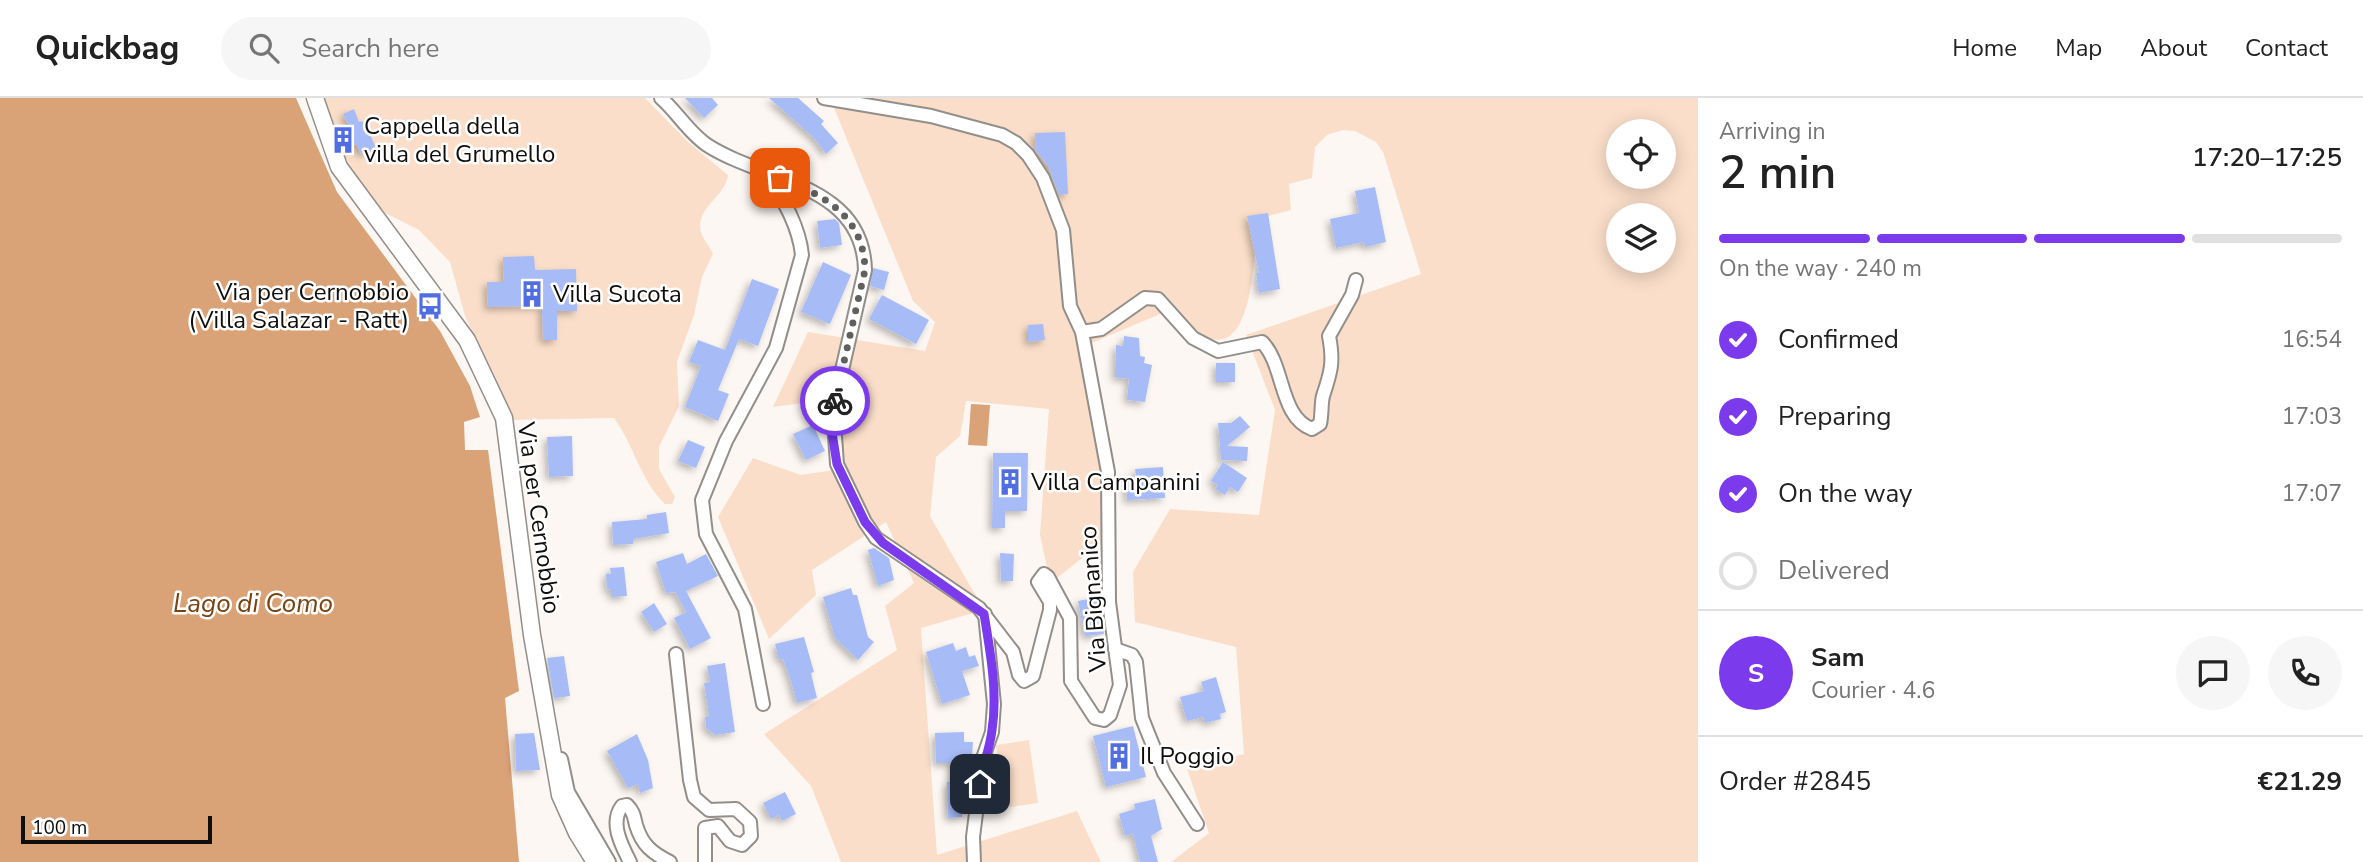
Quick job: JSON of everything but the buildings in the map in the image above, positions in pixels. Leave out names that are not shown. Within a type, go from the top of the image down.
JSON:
[{"type":"main road","name":"Via per Cernobbio","points":[[315,98],[339,167],[467,340],[504,418],[544,707],[560,795],[577,833],[595,862]]},
{"type":"street","name":"Via Bignanico","points":[[661,98],[704,143],[819,194],[836,206],[853,226],[865,252],[865,270],[833,409],[834,451],[846,485],[876,538],[984,614],[1013,652],[1018,675],[1024,681],[1029,681],[1049,610],[1050,603],[1039,578],[1044,574],[1070,618],[1071,681],[1099,721],[1110,715],[1120,685],[1108,578],[1108,472],[1082,332],[1070,306],[1063,230],[1043,178],[1016,143],[966,124],[824,98]]},
{"type":"street","points":[[763,704],[745,609],[706,534],[702,500],[726,441],[776,348],[802,255],[801,241],[785,202],[767,173]]},
{"type":"street","points":[[1082,332],[1101,329],[1145,298],[1158,299],[1193,338],[1218,351],[1262,342],[1272,352],[1294,415],[1301,425],[1312,429],[1320,424],[1322,399],[1331,379],[1332,355],[1329,336],[1352,295],[1356,279]]},
{"type":"street","points":[[974,862],[973,837],[983,758],[992,732],[994,704],[984,614]]},
{"type":"street","points":[[1115,649],[1132,655],[1136,662],[1142,718],[1164,773],[1197,824]]},
{"type":"street","points":[[677,654],[687,764],[694,797],[709,810],[736,808],[750,822],[751,836],[742,845],[730,841],[718,826],[705,828],[705,862]]},
{"type":"street","points":[[544,707],[550,706],[553,716],[568,792],[609,862]]},
{"type":"street","points":[[630,862],[618,835],[617,812],[627,805],[633,811],[640,835],[651,852],[670,862]]},
{"type":"shaded area","points":[[323,98],[645,98],[688,142],[728,175],[722,190],[705,210],[702,218],[702,235],[713,254],[702,277],[694,315],[677,362],[679,406],[659,447],[659,469],[675,497],[672,504],[665,504],[656,495],[614,418],[512,420],[465,316],[450,262],[419,230],[385,213],[363,192],[346,166]]},
{"type":"shaded area","points":[[830,98],[1698,98],[1698,862],[1171,862],[1209,833],[1187,769],[1244,754],[1236,647],[1135,622],[1133,572],[1170,509],[1259,515],[1275,410],[1246,335],[1421,274],[1383,152],[1376,142],[1355,131],[1343,130],[1327,135],[1315,147],[1312,178],[1289,184],[1291,210],[1268,216],[1256,246],[1247,304],[1242,320],[1234,332],[1225,339],[1212,339],[1194,332],[1165,312],[1087,345],[1115,468],[1112,534],[1057,578],[1048,572],[1040,535],[1049,409],[966,401],[960,436],[936,457],[930,516],[984,610],[921,628],[937,855],[1077,811],[1101,862],[841,862],[811,786],[764,734],[897,650],[885,606],[914,583],[886,522],[812,570],[816,595],[769,639],[718,517],[753,458],[801,475],[847,468],[826,400],[773,407],[808,332],[925,351],[935,322],[913,301]]},
{"type":"shaded area","points":[[1029,740],[1038,803],[1005,808],[996,745]]},
{"type":"water","name":"Lago di Como","points":[[0,98],[296,98],[337,192],[440,331],[470,386],[480,417],[464,422],[465,450],[488,450],[519,691],[505,698],[519,862],[0,862]]},
{"type":"water","points":[[971,404],[990,405],[987,446],[968,445]]},
{"type":"way so far","points":[[780,178],[819,194],[836,206],[859,236],[865,252],[865,270],[835,401]]},
{"type":"place","name":"Cappella della villa del Grumello","points":[[343,140]]},
{"type":"place","name":"Villa Sucota","points":[[532,294]]},
{"type":"place","name":"Via per Cernobbio (Villa Salazar - Ratt)","points":[[430,306]]},
{"type":"place","name":"Villa Campanini","points":[[1010,482]]},
{"type":"place","name":"Il Poggio","points":[[1119,756]]},
{"type":"route","points":[[835,401],[832,433],[837,464],[865,522],[876,538],[911,560],[984,614],[994,704],[992,732],[983,758],[980,784]]}]
